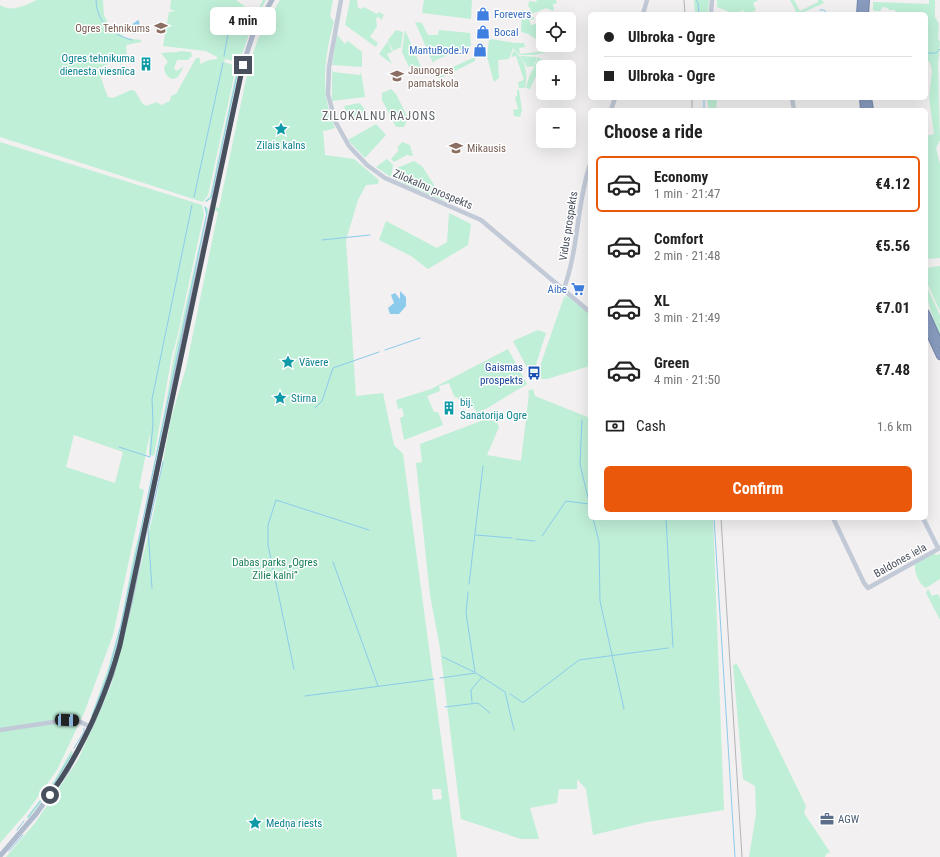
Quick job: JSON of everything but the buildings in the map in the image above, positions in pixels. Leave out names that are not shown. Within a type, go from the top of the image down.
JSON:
[{"type":"highway","points":[[860,12],[861,0]]},
{"type":"highway","points":[[865,12],[866,0]]},
{"type":"highway","points":[[928,317],[940,344]]},
{"type":"highway","points":[[928,330],[940,356]]},
{"type":"main road","points":[[0,856],[29,822],[67,771],[91,727],[111,676],[123,633],[185,333],[243,65],[254,31],[272,0]]},
{"type":"main road","name":"Zilokalnu prospekts","points":[[340,0],[332,40],[328,89],[335,121],[349,146],[367,165],[385,178],[481,220],[563,291],[588,310]]},
{"type":"main road","points":[[644,12],[647,0]]},
{"type":"main road","points":[[711,12],[712,0]]},
{"type":"main road","name":"Vidus prospekts","points":[[563,291],[574,258],[581,200],[588,172]]},
{"type":"main road","name":"Baldones iela","points":[[834,520],[864,584],[868,588],[939,548]]},
{"type":"main road","points":[[924,520],[939,548]]},
{"type":"main road","points":[[0,730],[67,720],[76,720],[91,727]]},
{"type":"green space","points":[[37,0],[103,0],[104,15],[109,25],[125,38],[141,40],[141,42],[126,45],[127,57],[121,65],[117,60],[97,69],[108,97],[113,98],[131,90],[135,91],[142,103],[146,106],[157,102],[161,105],[170,101],[171,96],[176,94],[196,58],[200,58],[200,64],[209,60],[217,59],[217,57],[206,51],[163,46],[169,12],[175,11],[170,9],[171,0],[236,0],[250,10],[246,21],[251,23],[263,0],[266,0],[252,26],[241,57],[234,61],[225,59],[224,62],[233,65],[235,72],[208,195],[203,202],[0,137],[0,5],[14,8]]},
{"type":"green space","name":"Dabas parks „Ogres Zilie kalni”","points":[[280,0],[333,0],[330,16],[334,22],[326,62],[325,89],[330,115],[335,128],[325,131],[323,130],[325,155],[354,159],[379,180],[378,184],[366,185],[358,200],[346,240],[356,396],[383,393],[394,445],[403,454],[457,857],[6,857],[35,823],[78,760],[112,683],[154,511],[171,418],[186,368],[218,212],[215,210],[215,207],[219,208],[249,65],[258,39]],"holes":[[[432,789],[441,789],[442,799],[433,800]]]},
{"type":"green space","points":[[350,0],[357,0],[358,8],[362,9],[364,7],[377,14],[379,12],[384,15],[381,20],[379,17],[376,18],[377,26],[370,37],[378,43],[376,47],[345,25]]},
{"type":"green space","points":[[424,0],[472,0],[471,19],[422,13]]},
{"type":"green space","points":[[537,0],[556,0],[557,3],[553,4],[554,11],[546,8],[531,14],[534,19],[529,20],[531,25],[536,24],[536,39],[528,34],[521,32],[522,10],[529,11],[531,9],[528,6],[529,1],[536,2]]},
{"type":"green space","points":[[694,0],[709,0],[708,12],[695,12]]},
{"type":"green space","points":[[717,0],[759,0],[753,3],[756,10],[753,12],[744,12],[743,10],[740,12],[729,12],[717,7]]},
{"type":"green space","points":[[790,0],[794,0],[800,11],[818,2],[818,0],[822,0],[824,3],[804,12],[795,12],[796,11]]},
{"type":"green space","points":[[929,0],[935,0],[935,17],[939,24],[938,38],[940,42],[938,64],[940,140],[936,148],[940,164],[940,258],[928,259],[928,136],[934,134],[929,98],[932,71],[928,61],[928,12],[896,12],[883,7],[880,11],[876,11],[873,10],[873,2],[929,4]]},
{"type":"green space","points":[[415,22],[422,23],[428,35],[438,35],[439,30],[470,33],[471,46],[467,49],[465,48],[436,60],[433,63]]},
{"type":"green space","points":[[396,30],[403,32],[401,47],[393,51],[388,40]]},
{"type":"green space","points":[[405,30],[422,69],[417,68],[416,66],[409,67],[402,52]]},
{"type":"green space","points":[[337,35],[345,44],[348,41],[362,52],[362,67],[332,65]]},
{"type":"green space","points":[[489,40],[524,43],[525,47],[519,48],[520,54],[547,52],[534,55],[520,55],[513,48],[509,59],[498,60],[499,78],[494,82],[487,57]]},
{"type":"green space","points":[[388,41],[392,52],[387,54],[392,64],[379,54]]},
{"type":"green space","points":[[514,50],[524,63],[526,72],[525,88],[519,88],[518,82],[524,80],[516,56],[511,57]]},
{"type":"green space","points":[[181,51],[191,52],[192,56],[188,60],[177,60],[174,69],[177,71],[184,66],[178,77],[173,79],[165,73],[164,67],[168,62],[161,53]]},
{"type":"green space","points":[[520,56],[537,57],[534,66],[527,67]]},
{"type":"green space","points":[[475,57],[475,61],[441,78],[433,76]]},
{"type":"green space","points":[[536,62],[536,76],[530,89],[526,88]]},
{"type":"green space","points":[[235,65],[239,70],[211,198],[207,202],[205,201],[210,196],[236,73]]},
{"type":"green space","points":[[332,69],[333,72],[360,75],[361,72],[365,97],[332,101]]},
{"type":"green space","points":[[391,89],[396,94],[408,118],[404,127],[396,127],[382,100],[382,93]]},
{"type":"green space","points":[[517,90],[519,90],[522,110],[520,117],[514,116],[513,110],[518,109],[515,97],[517,96]]},
{"type":"green space","points":[[707,100],[717,100],[716,108],[709,108]]},
{"type":"green space","points":[[360,103],[365,112],[349,119],[344,106]]},
{"type":"green space","points":[[376,124],[386,135],[365,158],[348,140]]},
{"type":"green space","points":[[0,142],[202,205],[204,214],[172,355],[154,456],[149,454],[150,433],[139,488],[144,490],[113,635],[84,713],[57,770],[27,812],[0,843]],"holes":[[[74,435],[123,452],[115,483],[66,467]]]},
{"type":"green space","points":[[402,142],[410,145],[413,156],[407,155],[394,162],[391,159],[399,150],[397,148]]},
{"type":"green space","points":[[387,159],[393,165],[391,177],[376,167]]},
{"type":"green space","points":[[414,161],[422,166],[444,201],[394,179],[397,168]]},
{"type":"green space","points":[[204,206],[208,208],[208,211],[119,640],[110,670],[92,717],[91,716],[108,668],[120,626],[134,553],[143,520],[173,361],[206,215]]},
{"type":"green space","points":[[449,213],[471,224],[468,245],[428,269],[411,256],[379,240],[386,221],[437,248],[447,242]]},
{"type":"green space","points":[[940,266],[940,311],[928,285],[928,268]]},
{"type":"green space","points":[[928,289],[940,315],[940,336],[933,317],[929,305]]},
{"type":"green space","points":[[566,296],[564,302],[567,296],[588,312],[588,367],[547,379],[540,379],[543,375],[539,378],[538,372],[564,297]]},
{"type":"green space","points":[[538,330],[546,333],[532,377],[513,341]]},
{"type":"green space","points":[[508,349],[527,384],[477,413],[474,408],[454,396],[449,383],[439,386],[440,391],[427,396],[434,412],[438,412],[443,425],[404,440],[400,418],[404,416],[402,408],[398,409],[396,400],[431,389]]},
{"type":"green space","points":[[533,389],[535,396],[588,417],[588,520],[713,520],[724,810],[647,822],[593,835],[586,789],[577,779],[577,789],[559,789],[557,803],[530,808],[539,839],[521,839],[461,819],[440,648],[430,595],[416,463],[422,462],[420,444],[494,416],[499,427],[487,455],[521,461],[529,394],[528,391]]},
{"type":"green space","points":[[934,553],[936,555],[940,554],[940,579],[926,588],[921,584],[917,577],[915,563]]},
{"type":"green space","points":[[928,589],[932,596],[938,594],[940,598],[940,620],[926,593]]},
{"type":"green space","points":[[737,664],[806,806],[804,813],[830,852],[826,854],[825,857],[749,857],[756,814],[755,786],[743,779],[733,665]]},
{"type":"green space","points":[[71,751],[73,751],[72,755],[56,783],[28,819],[27,817],[54,781]]},
{"type":"water","points":[[138,20],[140,27],[135,30],[135,34],[123,31]]},
{"type":"water","points":[[400,291],[406,297],[406,306],[399,314],[390,314],[388,308],[394,303],[391,295],[395,293],[400,299]]},
{"type":"waterway","points":[[96,0],[99,15],[106,26],[124,38],[132,40]]},
{"type":"waterway","points":[[696,0],[698,3],[699,12]]},
{"type":"waterway","points":[[820,10],[824,10],[826,12]]},
{"type":"waterway","points":[[224,56],[229,29],[227,24]]},
{"type":"waterway","points":[[928,53],[936,53],[940,49]]},
{"type":"waterway","points":[[194,197],[223,63]]},
{"type":"waterway","points":[[206,201],[211,198],[238,70],[236,67]]},
{"type":"waterway","points":[[704,100],[704,108]]},
{"type":"waterway","points":[[119,447],[150,457],[153,423],[152,399],[192,205]]},
{"type":"waterway","points":[[92,716],[108,674],[121,625],[207,213],[205,207]]},
{"type":"waterway","points":[[322,240],[370,235]]},
{"type":"waterway","points":[[385,350],[420,338]]},
{"type":"waterway","points":[[315,408],[322,401],[333,368],[379,352]]},
{"type":"waterway","points":[[582,420],[580,464],[588,498]]},
{"type":"waterway","points":[[152,588],[148,529],[163,462]]},
{"type":"waterway","points":[[469,584],[483,466]]},
{"type":"waterway","points":[[294,669],[268,545],[268,525],[276,500],[369,530]]},
{"type":"waterway","points":[[542,536],[566,501],[588,504]]},
{"type":"waterway","points":[[594,520],[599,542],[600,601],[624,709]]},
{"type":"waterway","points":[[666,520],[673,647]]},
{"type":"waterway","points":[[714,520],[735,857]]},
{"type":"waterway","points":[[476,535],[512,538]]},
{"type":"waterway","points":[[516,539],[535,541]]},
{"type":"waterway","points":[[333,562],[378,686]]},
{"type":"waterway","points":[[468,592],[466,613],[475,672]]},
{"type":"waterway","points":[[510,694],[524,702],[579,660],[668,648]]},
{"type":"waterway","points":[[443,657],[474,672]]},
{"type":"waterway","points":[[440,678],[476,673],[505,692],[514,730]]},
{"type":"waterway","points":[[472,702],[471,690],[482,677]]},
{"type":"waterway","points":[[305,696],[434,679]]},
{"type":"waterway","points":[[445,707],[478,703],[490,713]]},
{"type":"waterway","points":[[74,748],[84,732],[84,728]]},
{"type":"waterway","points":[[28,817],[55,782],[71,755]]},
{"type":"waterway","points":[[17,830],[24,821]]},
{"type":"waterway","points":[[9,851],[23,835]]},
{"type":"railway","points":[[684,0],[685,12]]},
{"type":"railway","points":[[692,100],[692,108]]},
{"type":"railway","points":[[721,520],[742,857]]},
{"type":"place","name":"Forevers","points":[[483,14]]},
{"type":"place","name":"Ogres Tehnikums","points":[[161,28]]},
{"type":"place","name":"Bocal","points":[[483,32]]},
{"type":"place","name":"MantuBode.lv","points":[[480,50]]},
{"type":"place","name":"Ogres tehnikuma dienesta viesnīca","points":[[146,64]]},
{"type":"place","name":"Jaunogres pamatskola","points":[[397,76]]},
{"type":"place","name":"Zilais kalns","points":[[281,129]]},
{"type":"place","name":"Mikausis","points":[[456,148]]},
{"type":"place","name":"Aibe","points":[[578,289]]},
{"type":"place","name":"Vāvere","points":[[288,362]]},
{"type":"place","name":"Gaismas prospekts","points":[[534,373]]},
{"type":"place","name":"Stirna","points":[[280,398]]},
{"type":"place","name":"bij. Sanatorija Ogre","points":[[449,408]]},
{"type":"place","name":"AGW","points":[[827,819]]},
{"type":"place","name":"Medņa riests","points":[[255,823]]},
{"type":"district","name":"ZILOKALNU RAJONS","points":[[379,116]]},
{"type":"route","points":[[50,795],[67,771],[88,734],[105,694],[120,645],[243,65]]}]
